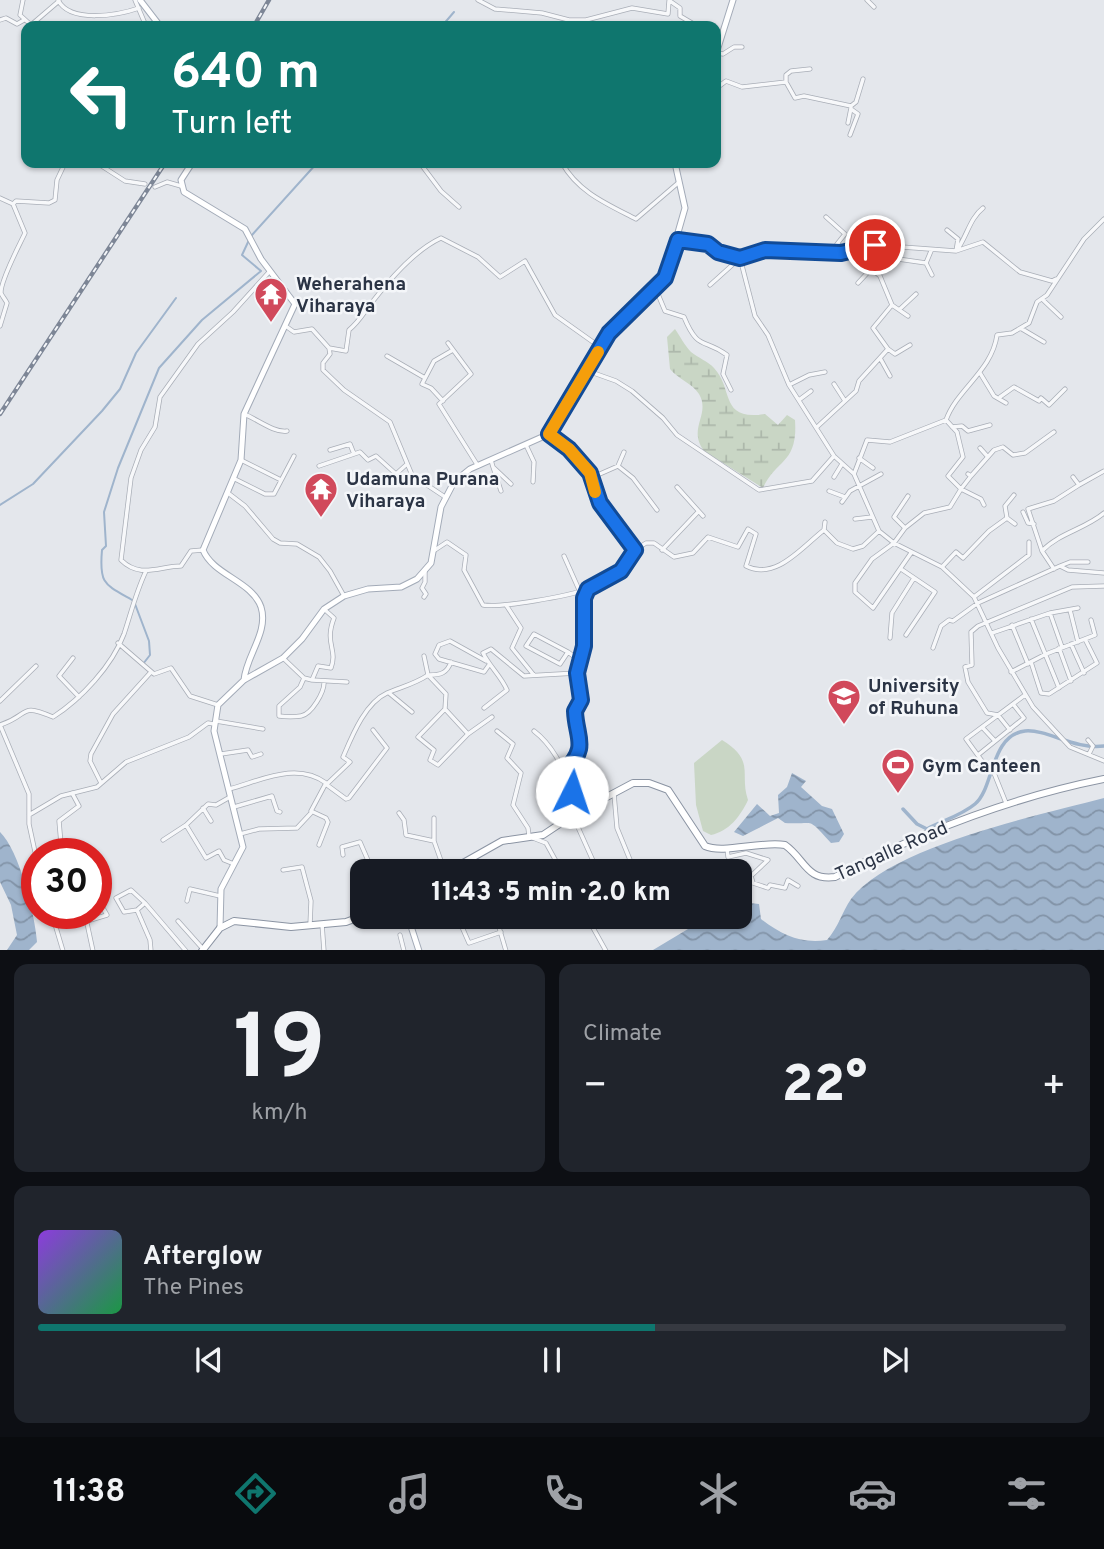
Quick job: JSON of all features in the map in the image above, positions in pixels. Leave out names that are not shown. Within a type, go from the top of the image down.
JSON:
[{"type":"highway","name":"Tangalle Road","points":[[472,859],[502,841],[531,839],[549,832],[573,815],[633,783],[662,787],[674,796],[700,841],[711,849],[751,843],[785,845],[810,874],[824,878],[835,877],[901,844],[1006,803],[1104,779]]},
{"type":"highway","points":[[202,949],[220,928],[234,921],[283,927],[350,920]]},
{"type":"main road","points":[[137,0],[156,21]]},
{"type":"main road","points":[[721,38],[733,0]]},
{"type":"main road","points":[[187,168],[181,186],[184,192],[244,229],[270,271],[295,304],[287,327],[244,414],[240,460],[203,550],[207,560],[254,596],[261,607],[261,631],[245,665],[244,680]]},
{"type":"main road","points":[[220,928],[220,896],[243,847],[219,754],[214,722],[218,705],[244,680],[283,658],[302,639],[324,609],[344,596],[368,589],[401,587],[425,572],[435,550],[438,522],[445,497],[461,475],[549,434],[589,371],[600,347],[619,321],[665,278],[685,208],[676,168]]},
{"type":"main road","points":[[412,929],[419,950]]},
{"type":"street","points":[[23,0],[20,15],[24,20]]},
{"type":"street","points":[[35,21],[59,0],[67,9],[89,16],[120,16],[139,8]]},
{"type":"street","points":[[137,0],[144,21]]},
{"type":"street","points":[[478,0],[495,9],[586,20],[632,8],[668,14],[670,1],[680,8],[680,16],[688,21]]},
{"type":"street","points":[[867,0],[874,7]]},
{"type":"street","points":[[0,20],[6,18],[17,24],[21,22]]},
{"type":"street","points":[[721,53],[742,47]]},
{"type":"street","points":[[810,69],[792,71],[786,75],[786,82],[795,98],[804,96],[851,107],[858,114],[850,135]]},
{"type":"street","points":[[848,123],[851,107],[856,102],[863,79]]},
{"type":"street","points":[[721,85],[726,81],[741,87],[786,82]]},
{"type":"street","points":[[13,204],[16,201],[49,203],[55,200],[57,180],[63,168]]},
{"type":"street","points":[[105,168],[125,181],[145,184]]},
{"type":"street","points":[[424,168],[441,191],[459,207]]},
{"type":"street","points":[[565,168],[591,195],[636,219],[677,183]]},
{"type":"street","points":[[155,187],[167,182],[181,186]]},
{"type":"street","points":[[0,198],[13,204],[25,233],[13,253],[2,285],[1,292],[7,303],[0,326]]},
{"type":"street","points":[[956,251],[967,236],[975,214],[983,208]]},
{"type":"street","points":[[826,217],[845,234],[837,244],[849,251]]},
{"type":"street","points":[[946,420],[948,410],[980,373],[997,335],[1022,329],[1029,323],[1037,302],[1042,299],[1084,239],[1104,219]]},
{"type":"street","points":[[880,226],[872,230],[875,245],[865,264],[880,276],[897,311],[916,294]]},
{"type":"street","points":[[947,230],[958,239],[956,251]]},
{"type":"street","points":[[329,348],[346,351],[349,330],[361,320],[372,301],[422,249],[441,238],[478,257],[500,277],[525,261],[555,315],[600,347]]},
{"type":"street","points":[[678,240],[708,244],[718,252],[740,258]]},
{"type":"street","points":[[710,285],[740,258],[765,250],[789,249],[816,253],[849,251],[875,245],[956,251],[983,242],[1020,272],[1052,281],[1056,279]]},
{"type":"street","points":[[931,251],[926,263],[932,275]]},
{"type":"street","points":[[740,258],[755,316],[768,335],[789,385],[834,456],[854,474],[879,531],[894,543],[911,549],[911,553],[942,567],[976,600],[1011,673],[1025,695],[1070,747],[1104,761]]},
{"type":"street","points":[[898,259],[926,263]]},
{"type":"street","points":[[858,283],[871,268]]},
{"type":"street","points":[[203,550],[191,551],[181,566],[146,571],[128,567],[121,560],[121,540],[131,478],[141,450],[155,427],[160,397],[198,344],[238,307],[270,271]]},
{"type":"street","points":[[656,287],[664,311],[684,317],[692,336],[707,347],[727,355],[723,374],[731,390]]},
{"type":"street","points":[[1042,299],[1061,317]]},
{"type":"street","points":[[892,305],[873,328],[888,349],[895,354],[910,345]]},
{"type":"street","points":[[900,309],[908,316]]},
{"type":"street","points":[[287,327],[295,332],[312,329],[329,348],[330,354],[323,363],[323,370],[344,390],[390,422],[412,475],[445,497]]},
{"type":"street","points":[[1022,329],[1044,341]]},
{"type":"street","points":[[448,343],[471,374],[439,404],[478,466]]},
{"type":"street","points":[[817,427],[856,391],[859,381],[888,349]]},
{"type":"street","points":[[443,401],[432,388],[422,384],[434,361],[453,350]]},
{"type":"street","points":[[387,356],[425,378]]},
{"type":"street","points":[[880,358],[890,376]]},
{"type":"street","points":[[589,371],[616,381],[632,391],[663,418],[677,435],[759,490],[812,481],[834,456]]},
{"type":"street","points":[[789,385],[809,375],[825,372]]},
{"type":"street","points":[[980,373],[994,396],[1006,402]]},
{"type":"street","points":[[834,384],[845,401]]},
{"type":"street","points":[[1000,397],[1014,387],[1039,401],[1041,398],[1049,405],[1065,389]]},
{"type":"street","points":[[799,400],[811,391]]},
{"type":"street","points":[[244,414],[264,421],[276,430],[287,431]]},
{"type":"street","points":[[946,420],[953,427],[963,457],[948,476],[961,489],[981,499],[984,505]]},
{"type":"street","points":[[854,474],[867,440],[890,442],[946,420]]},
{"type":"street","points":[[953,427],[977,431],[990,425]]},
{"type":"street","points":[[911,553],[873,608],[855,592],[855,583],[872,559],[894,543],[905,528],[924,513],[950,507],[969,475],[994,450],[1003,447],[1013,455],[1024,453],[1054,432]]},
{"type":"street","points":[[549,434],[569,449],[593,477],[600,503],[635,550]]},
{"type":"street","points":[[330,450],[350,444],[354,454]]},
{"type":"street","points":[[526,444],[534,462],[533,482]]},
{"type":"street","points":[[980,448],[988,457]]},
{"type":"street","points":[[318,466],[360,452],[368,460],[376,456],[396,474],[407,464]]},
{"type":"street","points":[[593,477],[618,466],[624,452]]},
{"type":"street","points":[[233,478],[265,494],[274,494],[294,456]]},
{"type":"street","points":[[859,458],[873,468]]},
{"type":"street","points":[[240,460],[281,480]]},
{"type":"street","points":[[491,460],[501,491]]},
{"type":"street","points":[[834,477],[842,464]]},
{"type":"street","points":[[618,466],[633,478],[657,510]]},
{"type":"street","points":[[493,467],[511,484]]},
{"type":"street","points":[[1054,569],[1042,551],[1028,509],[1054,501],[1089,476],[1104,471]]},
{"type":"street","points":[[829,491],[844,499],[860,484],[881,474]]},
{"type":"street","points":[[1073,477],[1079,485]]},
{"type":"street","points":[[677,487],[702,516]]},
{"type":"street","points":[[226,492],[245,506],[273,539],[280,543],[297,544],[319,557],[330,570],[344,596]]},
{"type":"street","points":[[905,528],[894,517],[908,495]]},
{"type":"street","points":[[1013,495],[1005,506],[1007,518],[1015,524]]},
{"type":"street","points":[[662,550],[698,512]]},
{"type":"street","points":[[1023,512],[1028,523],[1034,524]]},
{"type":"street","points":[[1042,551],[1055,538],[1072,533],[1104,513]]},
{"type":"street","points":[[855,519],[872,517]]},
{"type":"street","points":[[942,567],[956,552],[963,558],[989,531],[1007,518]]},
{"type":"street","points":[[435,550],[447,542],[466,555],[464,570],[483,605],[506,606],[588,589],[621,571],[635,550],[650,541],[670,557],[688,554],[708,537],[738,547],[748,529],[756,534],[746,566],[754,570],[769,570],[784,563],[824,530],[825,523]]},
{"type":"street","points":[[824,530],[837,543],[853,549],[863,546],[879,531]]},
{"type":"street","points":[[933,648],[941,625],[976,600],[1029,555],[1030,542]]},
{"type":"street","points":[[564,556],[580,592]]},
{"type":"street","points":[[968,602],[1070,562],[1088,562]]},
{"type":"street","points":[[1060,566],[1068,570],[1104,573]]},
{"type":"street","points":[[901,569],[935,592],[906,635]]},
{"type":"street","points":[[33,838],[29,794],[0,725],[15,720],[26,708],[53,717],[79,697],[94,680],[118,643],[146,571]]},
{"type":"street","points":[[424,597],[426,594],[422,588],[425,572]]},
{"type":"street","points":[[890,638],[892,613],[914,578]]},
{"type":"street","points":[[1010,730],[998,715],[987,713],[968,682],[965,667],[972,665],[971,632],[988,622],[1072,587],[1104,586]]},
{"type":"street","points":[[566,770],[579,753],[581,739],[575,711],[581,700],[577,673],[584,646],[584,598],[588,589]]},
{"type":"street","points":[[506,606],[521,628],[512,648],[533,674]]},
{"type":"street","points":[[992,632],[1050,612],[1078,608]]},
{"type":"street","points":[[312,680],[318,666],[331,668],[335,658],[328,640],[334,618],[324,609]]},
{"type":"street","points":[[1070,610],[1077,642]]},
{"type":"street","points":[[1050,612],[1070,681]]},
{"type":"street","points":[[1031,619],[1059,688]]},
{"type":"street","points":[[1011,673],[1046,654],[1095,635],[1091,620]]},
{"type":"street","points":[[1012,625],[1044,695],[1097,663],[1085,639]]},
{"type":"street","points":[[568,652],[558,664],[526,646],[536,634],[568,652],[580,661]]},
{"type":"street","points":[[450,641],[489,663],[484,672],[439,659],[435,654],[439,645],[450,641]]},
{"type":"street","points":[[118,643],[151,672],[155,674],[171,668],[190,696],[218,705]]},
{"type":"street","points":[[1071,644],[1083,673]]},
{"type":"street","points":[[484,708],[507,690],[502,678],[483,653],[491,649],[524,676],[577,673]]},
{"type":"street","points":[[425,656],[428,675],[446,694],[445,709],[418,737],[434,750],[430,760],[438,765],[468,734],[492,717]]},
{"type":"street","points":[[73,658],[59,676],[79,697]]},
{"type":"street","points":[[283,658],[304,678],[324,682],[347,682]]},
{"type":"street","points":[[240,834],[259,829],[297,828],[311,813],[326,784],[350,762],[343,757],[355,727],[384,694],[417,683],[428,675],[439,675],[448,670],[451,662]]},
{"type":"street","points":[[0,701],[37,666]]},
{"type":"street","points":[[101,783],[90,761],[91,754],[113,713],[151,672]]},
{"type":"street","points":[[304,678],[300,687],[279,706],[278,716],[301,717],[323,694],[324,682]]},
{"type":"street","points":[[389,693],[412,712]]},
{"type":"street","points":[[1006,803],[992,768],[966,739],[1025,695]]},
{"type":"street","points":[[978,755],[1024,718],[1013,704]]},
{"type":"street","points":[[445,709],[468,734]]},
{"type":"street","points":[[29,815],[46,803],[101,783],[126,762],[189,737],[208,723],[263,729]]},
{"type":"street","points":[[982,727],[995,742]]},
{"type":"street","points":[[227,790],[292,772],[326,784],[346,799],[349,798],[387,748],[373,730]]},
{"type":"street","points":[[497,731],[513,744],[507,758],[521,773],[522,780],[513,805],[528,828],[531,839],[546,843]]},
{"type":"street","points":[[534,731],[552,748],[566,770],[582,810]]},
{"type":"street","points":[[1088,740],[1092,747],[1089,754]]},
{"type":"street","points":[[219,754],[248,750],[253,757],[261,754]]},
{"type":"street","points":[[614,792],[617,828],[630,859]]},
{"type":"street","points":[[60,838],[59,821],[79,806],[72,793]]},
{"type":"street","points":[[232,808],[272,796],[277,811],[280,812]]},
{"type":"street","points":[[163,840],[186,825],[203,808],[230,797]]},
{"type":"street","points":[[203,808],[211,821]]},
{"type":"street","points":[[311,813],[326,818],[328,822],[319,845]]},
{"type":"street","points":[[399,813],[404,820],[406,835],[435,841]]},
{"type":"street","points":[[573,815],[592,859]]},
{"type":"street","points":[[434,818],[435,841],[441,859]]},
{"type":"street","points":[[186,825],[206,858],[219,851],[225,860],[235,865]]},
{"type":"street","points":[[549,832],[546,843],[555,859]]},
{"type":"street","points":[[343,855],[342,847],[360,842],[367,859]]},
{"type":"street","points":[[727,848],[728,857],[746,853],[768,860],[751,876],[753,883],[768,888],[770,885],[785,888],[788,880],[798,886]]},
{"type":"street","points":[[283,870],[302,867],[310,901],[310,925]]},
{"type":"street","points":[[187,901],[190,889],[220,896]]},
{"type":"street","points":[[145,903],[138,910],[124,912],[116,898],[131,890],[145,903],[186,950]]},
{"type":"street","points":[[138,910],[150,940],[151,950]]},
{"type":"street","points":[[178,921],[202,949]]},
{"type":"street","points":[[322,924],[324,950]]},
{"type":"street","points":[[57,929],[63,950]]},
{"type":"street","points":[[89,929],[93,950]]},
{"type":"street","points":[[463,929],[469,943],[501,932]]},
{"type":"street","points":[[500,929],[506,950]]},
{"type":"street","points":[[594,929],[606,950]]},
{"type":"street","points":[[400,935],[404,950]]},
{"type":"green space","points":[[675,329],[691,352],[714,368],[730,402],[740,413],[765,414],[778,425],[787,415],[795,420],[790,453],[763,488],[704,451],[699,443],[702,402],[699,394],[670,369],[667,337]]},
{"type":"green space","points":[[722,740],[739,754],[743,761],[748,800],[733,822],[711,835],[703,831],[696,805],[694,763]]},
{"type":"water","points":[[792,773],[806,781],[801,787],[822,806],[832,809],[844,834],[839,842],[831,843],[811,824],[785,823],[778,818],[743,836],[734,832],[757,804],[770,816],[779,813],[778,795],[787,787]]},
{"type":"water","points":[[1104,798],[1104,950],[653,950],[688,929],[752,929],[752,903],[759,904],[761,919],[784,934],[809,941],[827,940],[851,899],[871,880],[898,863],[932,848],[1006,823]]},
{"type":"water","points":[[0,832],[14,853],[21,871],[21,929],[35,929],[37,942],[29,950],[7,950],[17,935],[11,905],[0,882]]},
{"type":"waterway","points":[[446,21],[454,12]]},
{"type":"waterway","points":[[252,235],[312,168]]},
{"type":"waterway","points":[[132,600],[109,586],[101,570],[102,550],[106,546],[104,512],[118,468],[159,368],[202,320],[261,271],[242,255],[249,240]]},
{"type":"waterway","points":[[0,505],[33,484],[102,411],[120,389],[136,353],[176,298]]},
{"type":"waterway","points":[[135,604],[149,641],[150,655],[143,664]]},
{"type":"waterway","points":[[903,809],[917,824],[927,829],[970,808],[981,797],[1005,742],[1025,731],[1043,733],[1082,745],[1104,746]]},
{"type":"railway","points":[[257,21],[269,0]]},
{"type":"railway","points":[[0,414],[162,168]]},
{"type":"slow traffic","points":[[595,492],[590,473],[569,449],[549,434],[598,352]]},
{"type":"place","name":"Weherahena Viharaya","points":[[271,324]]},
{"type":"place","name":"Udamuna Purana Viharaya","points":[[321,519]]},
{"type":"place","name":"University of Ruhuna","points":[[844,726]]},
{"type":"place","name":"Gym Canteen","points":[[898,795]]},
{"type":"route","points":[[572,792],[566,770],[579,753],[581,739],[575,711],[581,700],[577,673],[583,656],[586,626],[584,598],[593,585],[621,571],[635,550],[600,503],[593,477],[569,449],[549,434],[589,371],[609,333],[665,278],[678,240],[708,244],[718,252],[734,258],[765,250],[841,253],[875,245]]}]
